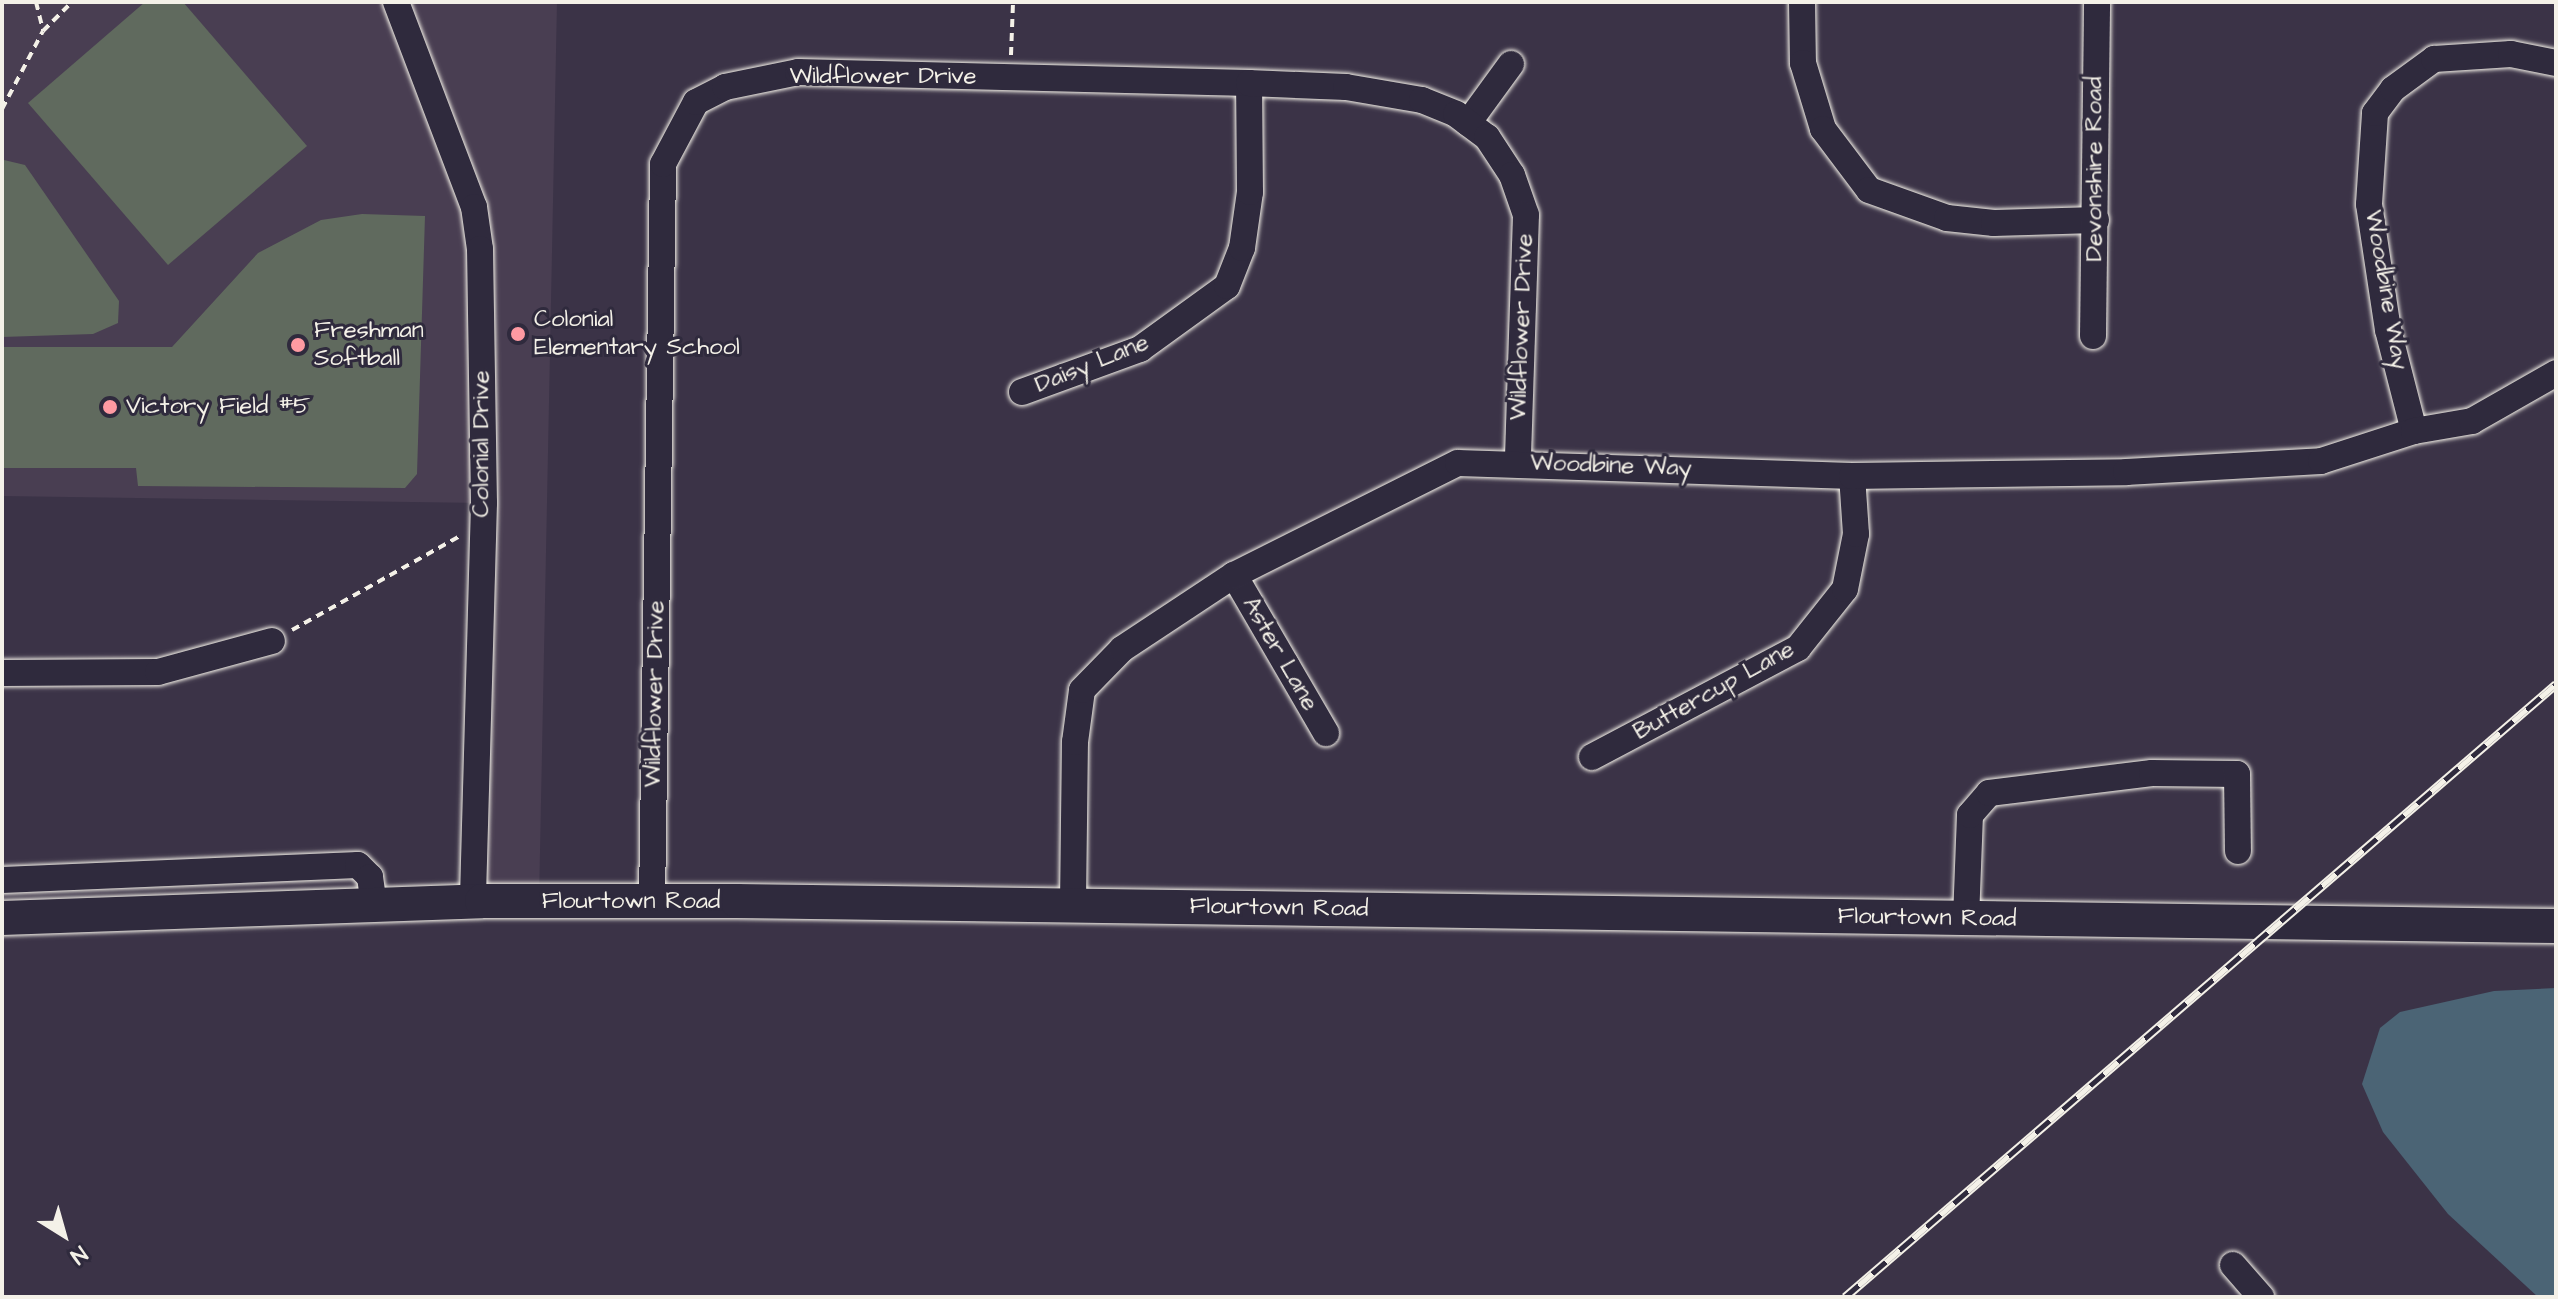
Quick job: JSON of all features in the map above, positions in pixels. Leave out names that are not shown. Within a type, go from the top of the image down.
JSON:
[{"type":"main road","name":"Flourtown Road","points":[[2,918],[473,901],[652,901],[1073,903],[2556,926]]},
{"type":"street","name":"Colonial Drive","points":[[396,2],[474,207],[480,249],[482,524],[473,901]]},
{"type":"street","points":[[1802,2],[1803,63],[1823,129],[1869,190],[1947,218],[1994,223],[2096,220]]},
{"type":"street","name":"Devonshire Road","points":[[2093,336],[2097,2]]},
{"type":"street","name":"Woodbine Way","points":[[2414,431],[2388,330],[2369,204],[2375,113],[2393,89],[2434,59],[2511,54],[2556,63]]},
{"type":"street","points":[[1468,123],[1511,64]]},
{"type":"street","name":"Wildflower Drive","points":[[652,901],[663,164],[677,130],[696,102],[725,87],[798,72],[1346,87],[1422,100],[1468,123],[1487,137],[1512,175],[1526,215],[1518,462]]},
{"type":"street","name":"Daisy Lane","points":[[1022,392],[1140,349],[1227,286],[1242,248],[1250,192],[1249,83]]},
{"type":"street","name":"Woodbine Way","points":[[1073,903],[1075,742],[1082,690],[1122,649],[1234,575],[1458,463],[1518,462],[1852,476],[2126,472],[2321,461],[2414,431],[2472,421],[2556,373]]},
{"type":"street","name":"Buttercup Lane","points":[[1592,757],[1798,648],[1845,589],[1856,534],[1852,476]]},
{"type":"street","name":"Aster Lane","points":[[1234,575],[1326,733]]},
{"type":"street","points":[[2,673],[158,672],[272,641]]},
{"type":"street","points":[[1966,919],[1970,815],[1989,793],[2152,773],[2237,774],[2238,851]]},
{"type":"street","points":[[2,880],[358,865],[370,877],[374,904]]},
{"type":"street","points":[[2233,1265],[2261,1297]]},
{"type":"path","points":[[36,2],[43,31]]},
{"type":"path","points":[[2,109],[43,31],[72,2]]},
{"type":"path","points":[[1010,77],[1013,2]]},
{"type":"path","points":[[272,641],[482,524]]},
{"type":"shaded area","points":[[2,2],[557,2],[539,902],[473,901],[482,503],[2,496]]},
{"type":"green space","points":[[145,2],[183,2],[307,146],[168,265],[28,103]]},
{"type":"green space","points":[[4,160],[25,165],[119,301],[118,323],[93,334],[2,337]]},
{"type":"green space","name":"Freshman Softball","points":[[362,214],[425,216],[417,474],[405,488],[138,486],[136,468],[2,468],[2,347],[172,347],[258,253],[321,220]]},
{"type":"water","points":[[2556,988],[2556,1297],[2538,1297],[2448,1214],[2383,1132],[2362,1084],[2380,1028],[2400,1012],[2494,991]]},
{"type":"railway","points":[[1845,1297],[2556,684]]},
{"type":"place","name":"Colonial Elementary School","points":[[518,334]]},
{"type":"place","name":"Freshman Softball","points":[[298,345]]},
{"type":"place","name":"Victory Field #5","points":[[110,407]]}]
